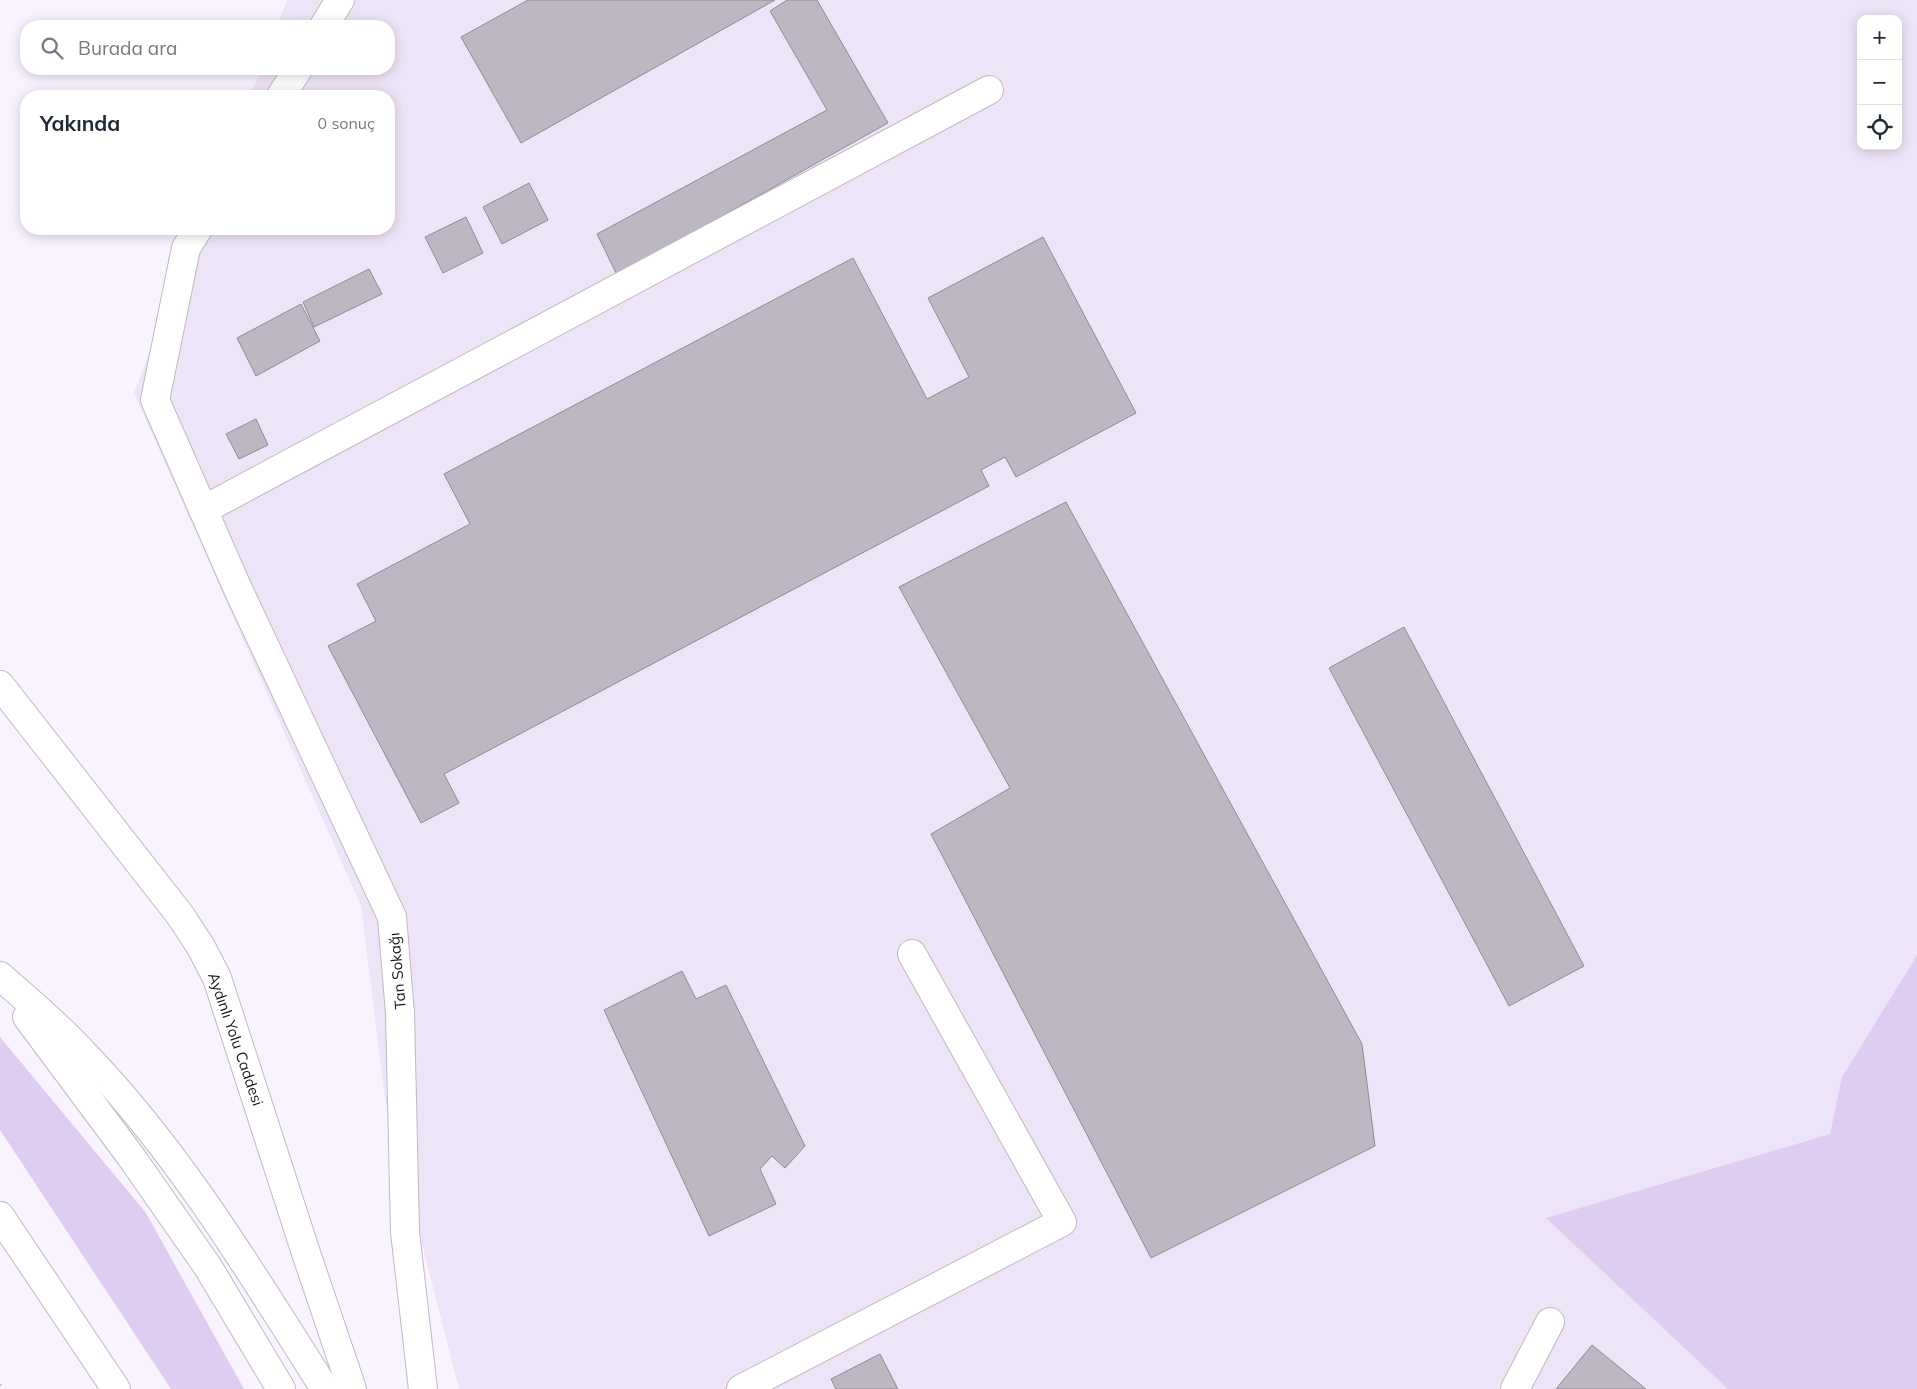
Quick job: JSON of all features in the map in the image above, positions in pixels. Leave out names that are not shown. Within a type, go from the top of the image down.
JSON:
[{"type":"street","points":[[328,20],[340,0]]},
{"type":"street","points":[[284,90],[294,75]]},
{"type":"street","points":[[203,510],[989,90]]},
{"type":"street","name":"Tan Sokağı","points":[[194,235],[186,248],[155,400],[237,587],[392,917],[400,1013],[405,1232],[423,1389]]},
{"type":"street","name":"Aydınlı Yolu Caddesi","points":[[0,685],[180,915],[201,947],[217,978],[352,1389]]},
{"type":"street","points":[[741,1389],[1062,1222],[912,954]]},
{"type":"street","points":[[0,976],[45,1014],[87,1057],[131,1107],[184,1175],[324,1389]]},
{"type":"street","points":[[0,986],[40,1033],[132,1158],[208,1267],[281,1389]]},
{"type":"street","points":[[0,1216],[116,1389]]},
{"type":"street","points":[[1515,1389],[1550,1322]]},
{"type":"path","points":[[0,1385],[3,1389]]},
{"type":"shaded area","points":[[287,0],[1917,0],[1917,955],[1842,1077],[1831,1134],[1547,1218],[1728,1389],[459,1389],[385,1099],[361,906],[134,393],[196,235],[395,235],[395,90],[252,90],[259,75],[395,75],[395,20],[279,20]]},
{"type":"shaded area","points":[[1917,955],[1917,1389],[1728,1389],[1546,1218],[1830,1134],[1842,1077]]},
{"type":"shaded area","points":[[0,1037],[146,1213],[244,1389],[171,1389],[0,1130]]},
{"type":"building","points":[[528,0],[775,0],[521,143],[461,37]]},
{"type":"building","points":[[787,0],[817,0],[888,123],[617,275],[597,234],[827,110],[770,11]]},
{"type":"building","points":[[529,183],[548,220],[502,244],[483,207]]},
{"type":"building","points":[[466,217],[483,253],[443,273],[425,237]]},
{"type":"building","points":[[1043,237],[1136,413],[1016,477],[1005,457],[981,470],[989,486],[444,774],[459,803],[421,823],[328,646],[376,621],[357,584],[470,524],[444,474],[853,258],[927,399],[969,377],[928,298]]},
{"type":"building","points":[[369,269],[382,294],[314,327],[303,302]]},
{"type":"building","points":[[301,304],[320,341],[256,376],[237,338]]},
{"type":"building","points":[[256,419],[268,445],[239,459],[226,434]]},
{"type":"building","points":[[1066,502],[1362,1044],[1375,1146],[1151,1258],[931,834],[1010,788],[899,587]]},
{"type":"building","points":[[1404,627],[1584,966],[1509,1006],[1329,668]]},
{"type":"building","points":[[682,971],[696,999],[726,985],[805,1146],[785,1168],[772,1156],[760,1169],[776,1204],[709,1236],[604,1010]]},
{"type":"building","points":[[1592,1345],[1646,1389],[1556,1389]]},
{"type":"building","points":[[880,1354],[898,1389],[836,1389],[831,1379]]}]
